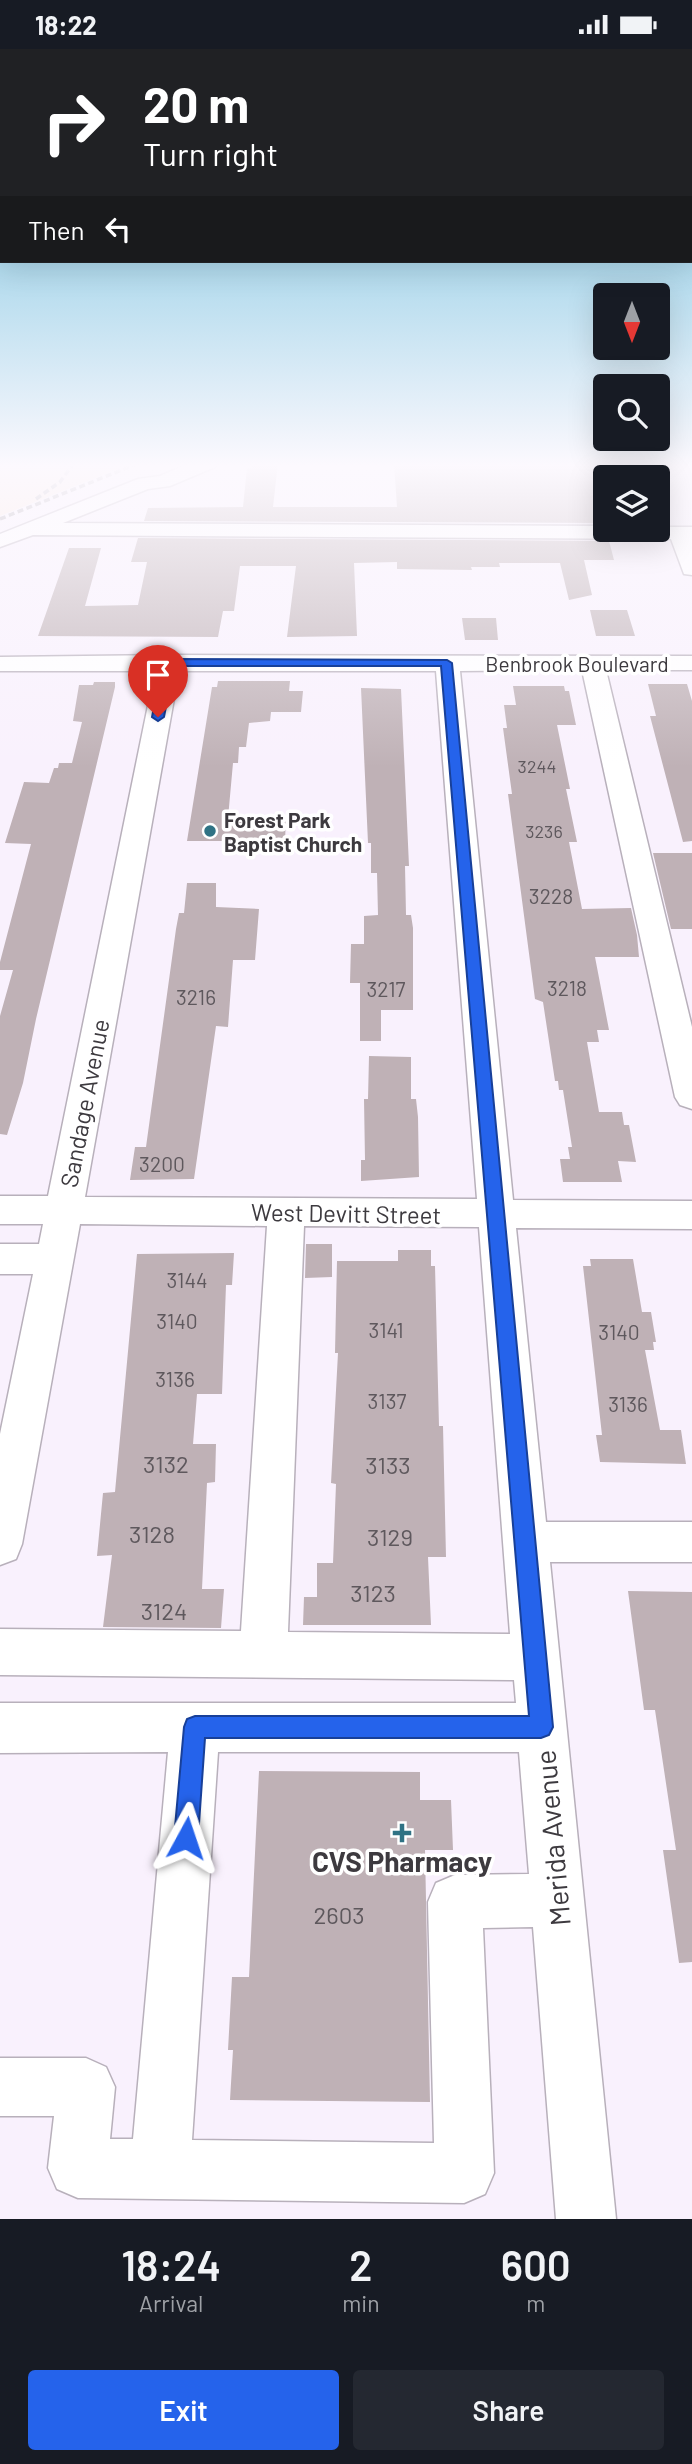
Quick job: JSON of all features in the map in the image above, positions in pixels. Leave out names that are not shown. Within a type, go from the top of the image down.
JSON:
[{"type":"street","name":"Sandage Avenue","points":[[0,1544],[8,1459],[55,1259],[169,662]]},
{"type":"street","name":"Merida Avenue","points":[[447,663],[586,2219]]},
{"type":"street","points":[[592,663],[692,1097]]},
{"type":"street","name":"Benbrook Boulevard","points":[[0,664],[692,663]]},
{"type":"street","points":[[0,677],[79,664]]},
{"type":"street","name":"West Devitt Street","points":[[0,1210],[692,1215]]},
{"type":"street","points":[[263,1654],[286,1212]]},
{"type":"street","points":[[0,1259],[55,1259]]},
{"type":"street","points":[[525,1542],[692,1542]]},
{"type":"street","points":[[0,1652],[535,1657]]},
{"type":"street","points":[[160,2169],[195,1727]]},
{"type":"street","points":[[0,1728],[541,1727]]},
{"type":"street","points":[[0,2087],[86,2087],[78,2168],[464,2173],[455,1902],[557,1900]]},
{"type":"building","points":[[63,564],[97,564],[85,606],[138,605],[147,564],[354,564],[357,636],[287,637],[296,566],[240,566],[234,611],[223,611],[218,637],[38,636]]},
{"type":"building","points":[[397,564],[499,564],[500,567],[471,567],[472,570],[397,569]]},
{"type":"building","points":[[560,564],[585,564],[592,595],[569,600]]},
{"type":"building","points":[[590,610],[627,610],[635,636],[596,636]]},
{"type":"building","points":[[462,618],[496,618],[498,640],[465,640]]},
{"type":"building","points":[[218,681],[290,681],[289,691],[303,691],[301,712],[271,712],[270,721],[249,723],[246,747],[239,747],[238,763],[233,763],[228,818],[286,818],[285,841],[187,841],[212,687],[217,687]]},
{"type":"building","points":[[94,682],[115,682],[115,687],[23,1083],[7,1135],[0,1134],[0,1016],[13,970],[0,970],[0,962],[31,844],[5,843],[24,782],[49,783],[54,768],[58,768],[59,763],[72,763],[82,722],[73,721],[79,685],[93,685]]},
{"type":"building","points":[[648,684],[687,684],[692,701],[692,841],[683,842],[650,716],[656,716]]},
{"type":"building","points":[[513,686],[564,686],[565,691],[569,691],[576,725],[557,725],[570,789],[566,789],[577,842],[569,842],[582,909],[631,908],[637,935],[639,957],[595,957],[609,1030],[597,1030],[599,1042],[587,1042],[599,1112],[622,1112],[624,1125],[629,1125],[636,1162],[618,1161],[622,1182],[563,1182],[560,1159],[570,1159],[568,1147],[572,1147],[563,1090],[559,1090],[558,1081],[555,1081],[543,1002],[535,999],[508,794],[512,794],[503,728],[507,728],[504,705],[516,705]]},
{"type":"building","points":[[361,688],[401,689],[409,866],[405,866],[406,915],[411,915],[413,928],[413,1010],[381,1010],[381,1041],[360,1041],[360,983],[350,983],[351,944],[364,944],[364,916],[378,915],[377,873],[371,873],[371,843],[368,843]]},
{"type":"building","points":[[653,853],[692,853],[692,929],[671,929]]},
{"type":"building","points":[[187,883],[216,883],[216,907],[259,909],[255,960],[233,960],[228,1027],[216,1026],[194,1179],[130,1180],[135,1147],[146,1147],[176,929],[179,913],[184,913]]},
{"type":"building","points":[[369,1056],[411,1057],[411,1099],[416,1099],[418,1117],[419,1177],[361,1181],[361,1160],[365,1160],[364,1099],[368,1099]]},
{"type":"building","points":[[306,1244],[332,1244],[332,1277],[305,1278]]},
{"type":"building","points":[[398,1250],[431,1250],[431,1266],[435,1266],[446,1557],[428,1557],[431,1625],[303,1625],[304,1597],[317,1597],[317,1563],[333,1563],[336,1484],[331,1483],[338,1353],[335,1353],[337,1261],[398,1261]]},
{"type":"building","points":[[234,1253],[232,1285],[226,1285],[222,1394],[197,1394],[193,1444],[216,1444],[215,1482],[207,1483],[202,1589],[224,1589],[221,1628],[103,1627],[112,1555],[97,1556],[103,1493],[115,1492],[137,1254]]},
{"type":"building","points":[[590,1259],[633,1259],[642,1312],[651,1312],[656,1342],[653,1342],[654,1350],[645,1350],[660,1430],[681,1430],[686,1464],[600,1462],[596,1435],[602,1435],[583,1266],[591,1266]]},
{"type":"building","points":[[628,1591],[692,1592],[692,1962],[679,1963],[663,1850],[676,1850],[655,1710],[644,1710]]},
{"type":"building","name":"CVS Pharmacy","points":[[259,1771],[420,1772],[420,1800],[451,1800],[453,1850],[425,1850],[430,2102],[230,2100],[233,2050],[228,2050],[232,1977],[249,1977]]},
{"type":"place","name":"Forest Park Baptist Church","points":[[210,831]]},
{"type":"place","name":"CVS Pharmacy","points":[[402,1833]]},
{"type":"route","points":[[158,717],[169,662],[447,663],[541,1727],[195,1727],[186,1838]]}]
